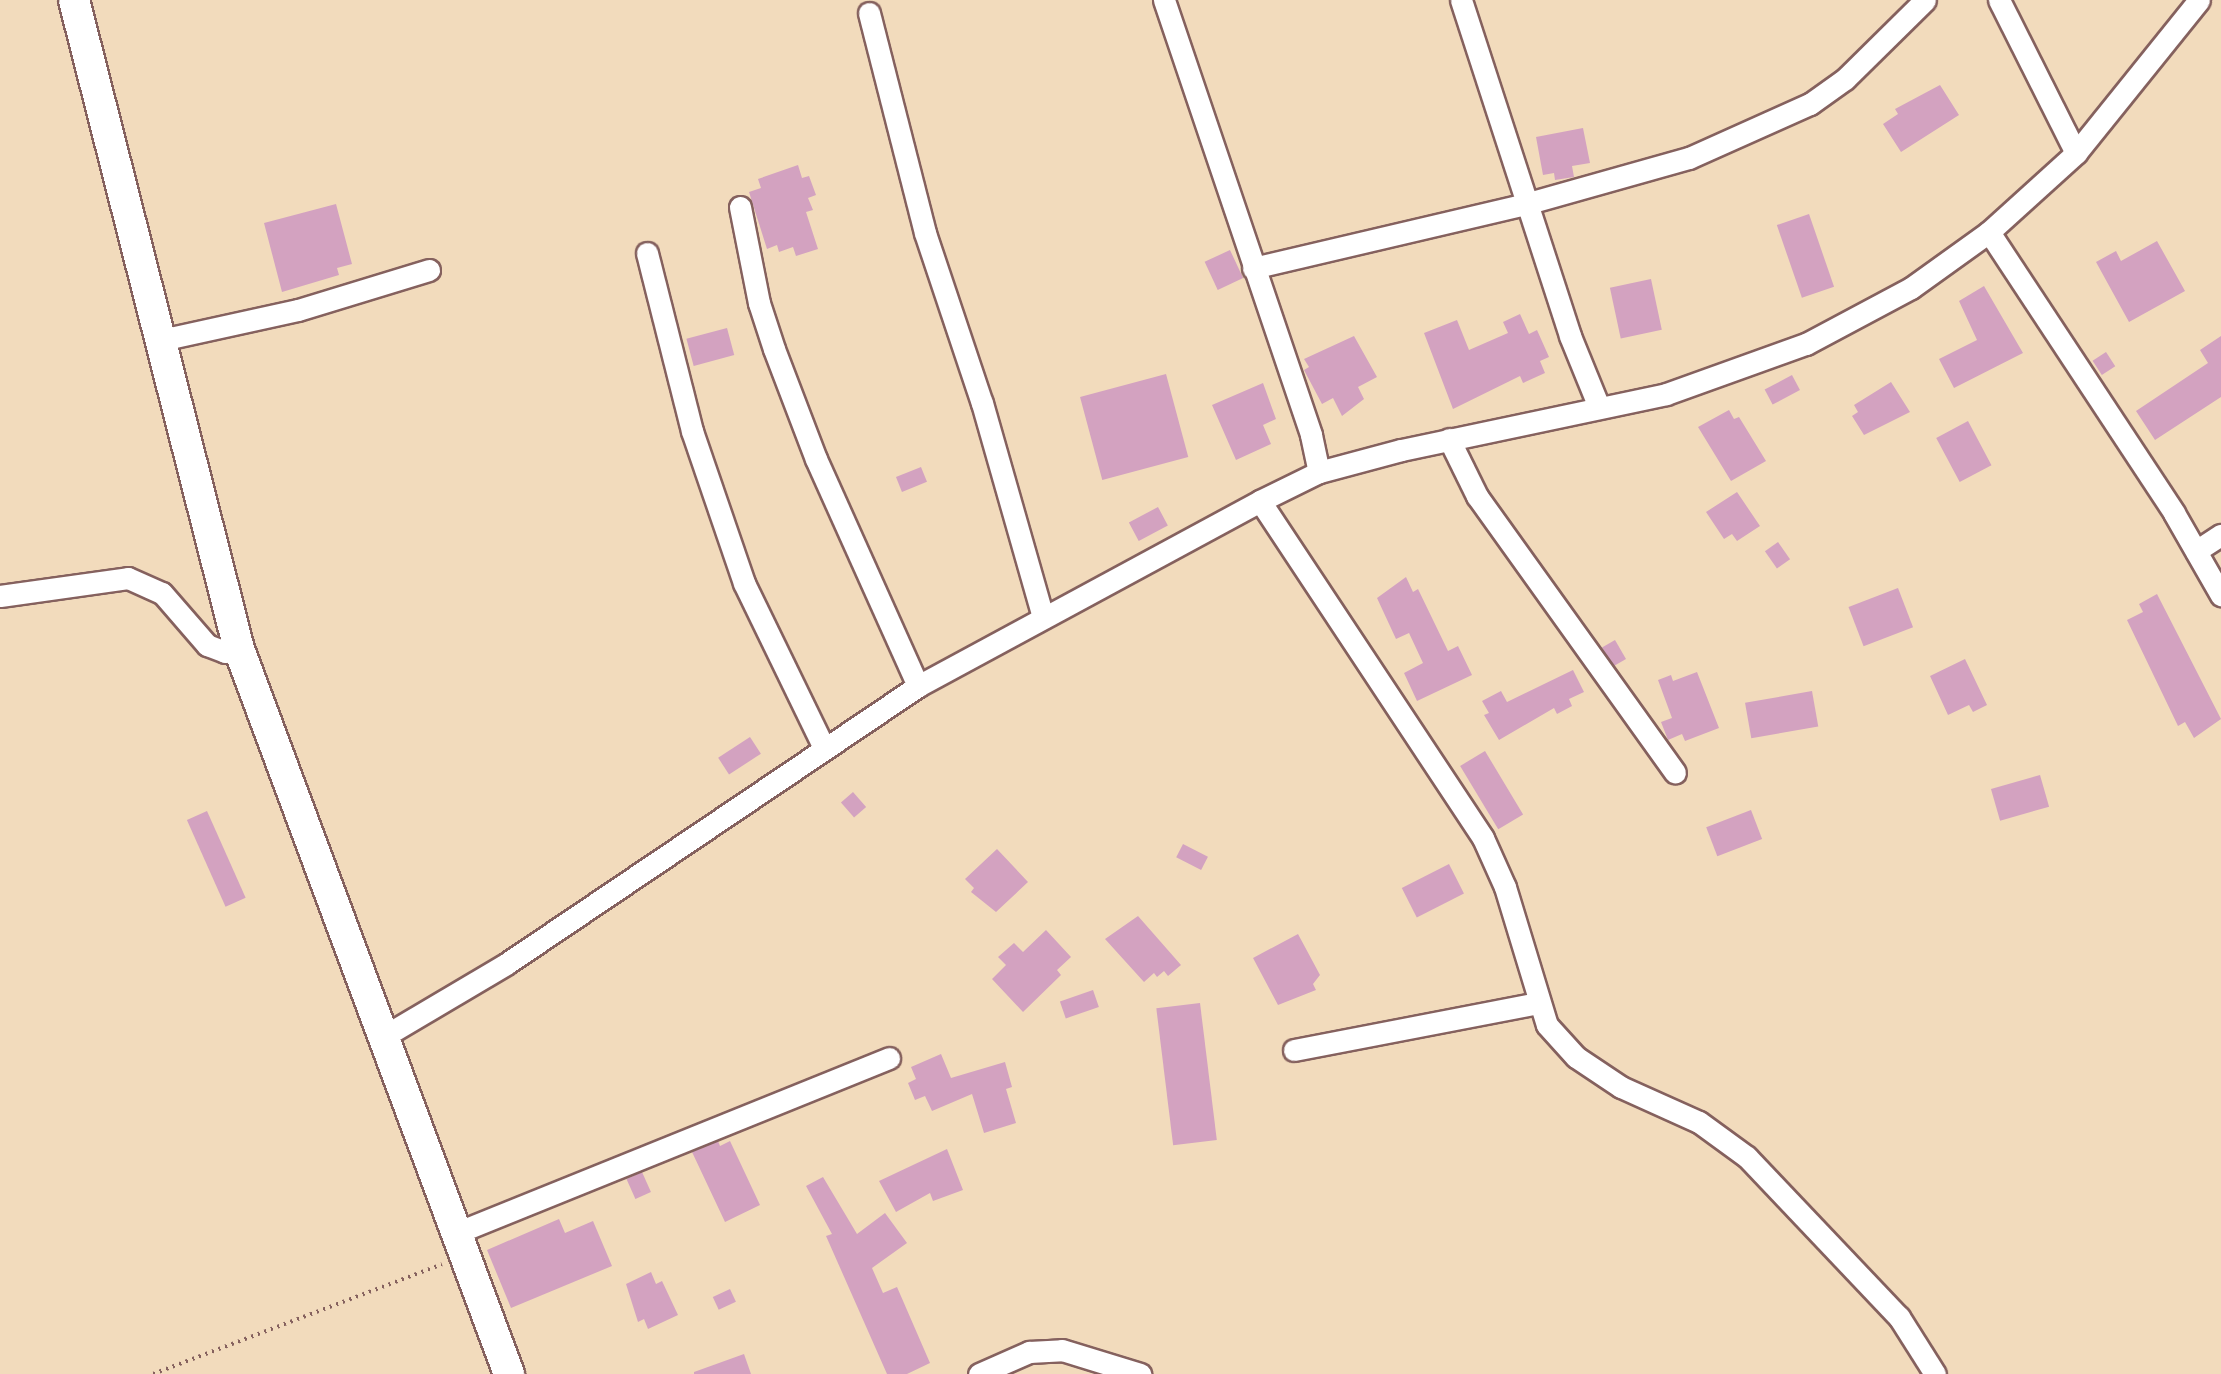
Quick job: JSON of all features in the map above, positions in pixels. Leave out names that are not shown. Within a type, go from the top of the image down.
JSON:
[{"type":"street","points":[[74,0],[239,649],[381,1038],[509,1374]]},
{"type":"street","points":[[1164,0],[1319,472]]},
{"type":"street","points":[[1461,0],[1525,204],[1599,407]]},
{"type":"street","points":[[1253,268],[1525,204],[1689,158],[1810,104],[1845,79],[1925,0]]},
{"type":"street","points":[[1998,0],[2076,153]]},
{"type":"street","points":[[381,1038],[506,964],[918,685],[1319,472],[1449,439],[1666,394],[1806,344],[1911,288],[1989,232],[2076,153],[2199,0]]},
{"type":"street","points":[[869,13],[925,233],[982,403],[1043,617]]},
{"type":"street","points":[[740,206],[759,303],[774,349],[816,459],[918,685]]},
{"type":"street","points":[[1989,232],[2196,551],[2221,595]]},
{"type":"street","points":[[647,253],[692,431],[744,583],[824,748]]},
{"type":"street","points":[[161,340],[298,310],[429,270]]},
{"type":"street","points":[[1449,439],[1477,496],[1675,773]]},
{"type":"street","points":[[1260,501],[1483,838],[1505,887],[1538,1003],[1547,1025],[1576,1057],[1621,1087],[1699,1122],[1747,1157],[1899,1317],[1935,1374]]},
{"type":"street","points":[[2196,551],[2221,535]]},
{"type":"street","points":[[0,596],[128,578],[162,593],[207,645],[225,652],[239,649]]},
{"type":"street","points":[[1294,1050],[1538,1003]]},
{"type":"street","points":[[460,1245],[888,1058]]},
{"type":"street","points":[[979,1374],[1029,1352],[1062,1349],[1140,1374]]},
{"type":"path","points":[[153,1374],[460,1245]]},
{"type":"building","points":[[1940,85],[1959,115],[1901,152],[1883,124],[1898,114],[1895,109]]},
{"type":"building","points":[[1583,128],[1590,163],[1572,166],[1574,177],[1555,180],[1554,173],[1543,175],[1536,137]]},
{"type":"building","points":[[798,165],[802,178],[809,176],[816,195],[808,198],[813,210],[806,212],[818,249],[796,256],[793,247],[779,252],[777,245],[767,249],[749,192],[761,188],[758,179]]},
{"type":"building","points":[[336,204],[352,264],[337,268],[339,275],[282,292],[264,223]]},
{"type":"building","points":[[1809,214],[1834,287],[1802,298],[1777,225]]},
{"type":"building","points":[[2157,241],[2185,291],[2129,322],[2096,262],[2116,251],[2121,261]]},
{"type":"building","points":[[1230,250],[1243,278],[1218,290],[1205,262]]},
{"type":"building","points":[[1651,279],[1662,330],[1621,339],[1610,288]]},
{"type":"building","points":[[1984,286],[2023,353],[1954,388],[1939,359],[1977,340],[1959,301]]},
{"type":"building","points":[[1520,314],[1529,334],[1537,330],[1549,357],[1540,361],[1545,373],[1523,383],[1520,376],[1453,409],[1424,333],[1457,320],[1469,350],[1508,333],[1503,322]]},
{"type":"building","points":[[727,328],[734,355],[694,366],[686,339]]},
{"type":"building","points":[[1354,336],[1377,377],[1358,387],[1364,399],[1342,416],[1333,398],[1322,404],[1304,370],[1309,367],[1304,359]]},
{"type":"building","points":[[2221,336],[2221,397],[2155,440],[2136,411],[2208,363],[2200,350]]},
{"type":"building","points":[[2106,352],[2115,366],[2102,375],[2093,361]]},
{"type":"building","points":[[1166,374],[1188,457],[1102,480],[1080,397]]},
{"type":"building","points":[[1792,375],[1800,390],[1773,405],[1765,390]]},
{"type":"building","points":[[1891,382],[1910,412],[1864,435],[1852,416],[1858,412],[1854,405]]},
{"type":"building","points":[[1263,383],[1276,419],[1263,425],[1271,444],[1236,460],[1212,405]]},
{"type":"building","points":[[1729,410],[1734,419],[1739,417],[1766,461],[1731,481],[1698,427]]},
{"type":"building","points":[[1968,421],[1991,465],[1960,482],[1936,438]]},
{"type":"building","points":[[921,467],[927,482],[902,492],[896,477]]},
{"type":"building","points":[[1737,492],[1760,526],[1737,541],[1732,534],[1724,539],[1706,512]]},
{"type":"building","points":[[1158,507],[1168,526],[1139,541],[1129,522]]},
{"type":"building","points":[[1778,542],[1790,559],[1777,568],[1765,551]]},
{"type":"building","points":[[1406,577],[1413,592],[1418,589],[1448,651],[1458,646],[1472,675],[1417,701],[1404,673],[1423,663],[1409,633],[1396,639],[1377,598]]},
{"type":"building","points":[[1898,588],[1913,627],[1864,646],[1849,607]]},
{"type":"building","points":[[2157,594],[2221,719],[2194,738],[2185,722],[2178,726],[2127,620],[2143,612],[2139,604]]},
{"type":"building","points":[[1615,640],[1626,659],[1613,667],[1602,648]]},
{"type":"building","points":[[1965,659],[1987,705],[1973,712],[1969,705],[1948,715],[1930,676]]},
{"type":"building","points":[[1573,670],[1584,692],[1569,699],[1572,706],[1557,714],[1554,708],[1499,740],[1484,715],[1489,713],[1482,701],[1501,691],[1507,702]]},
{"type":"building","points":[[1697,672],[1719,728],[1685,741],[1682,734],[1668,740],[1661,722],[1672,718],[1658,680],[1671,675],[1673,681]]},
{"type":"building","points":[[1812,691],[1818,726],[1751,738],[1745,703]]},
{"type":"building","points":[[750,737],[761,754],[729,774],[718,758]]},
{"type":"building","points":[[1485,751],[1523,814],[1498,829],[1460,766]]},
{"type":"building","points":[[2040,775],[2049,807],[2000,821],[1991,789]]},
{"type":"building","points":[[853,792],[866,807],[854,818],[841,802]]},
{"type":"building","points":[[1751,810],[1762,839],[1717,856],[1706,827]]},
{"type":"building","points":[[207,811],[246,898],[226,907],[187,820]]},
{"type":"building","points":[[1183,844],[1208,857],[1201,870],[1176,857]]},
{"type":"building","points":[[997,849],[1028,882],[996,912],[971,892],[974,888],[965,879]]},
{"type":"building","points":[[1449,864],[1464,893],[1417,917],[1402,888]]},
{"type":"building","points":[[1138,916],[1181,965],[1168,976],[1164,971],[1157,977],[1154,973],[1144,982],[1105,939]]},
{"type":"building","points":[[1046,930],[1071,957],[1057,970],[1061,975],[1023,1012],[992,979],[1006,965],[998,957],[1014,943],[1023,952]]},
{"type":"building","points":[[1298,934],[1320,975],[1313,984],[1316,990],[1278,1005],[1253,958]]},
{"type":"building","points":[[1093,990],[1099,1007],[1066,1018],[1060,1001]]},
{"type":"building","points":[[1200,1003],[1217,1140],[1173,1145],[1156,1008]]},
{"type":"building","points":[[941,1054],[951,1078],[1005,1062],[1012,1087],[1006,1089],[1016,1123],[984,1133],[972,1094],[932,1111],[925,1096],[915,1100],[908,1083],[916,1079],[911,1067]]},
{"type":"building","points":[[718,1141],[720,1146],[730,1141],[760,1205],[725,1222],[692,1152]]},
{"type":"building","points":[[947,1149],[963,1190],[933,1201],[930,1193],[896,1212],[879,1181]]},
{"type":"building","points":[[642,1172],[651,1192],[635,1199],[626,1179]]},
{"type":"building","points":[[823,1177],[857,1234],[885,1213],[907,1243],[872,1268],[883,1293],[897,1287],[930,1363],[907,1374],[887,1374],[826,1236],[832,1234],[806,1186]]},
{"type":"building","points":[[559,1219],[565,1233],[593,1221],[612,1266],[511,1308],[487,1250]]},
{"type":"building","points":[[651,1272],[656,1284],[662,1281],[678,1315],[648,1329],[644,1319],[638,1322],[626,1284]]},
{"type":"building","points":[[730,1289],[736,1302],[719,1310],[713,1297]]},
{"type":"building","points":[[744,1354],[751,1374],[694,1374],[694,1372]]}]
